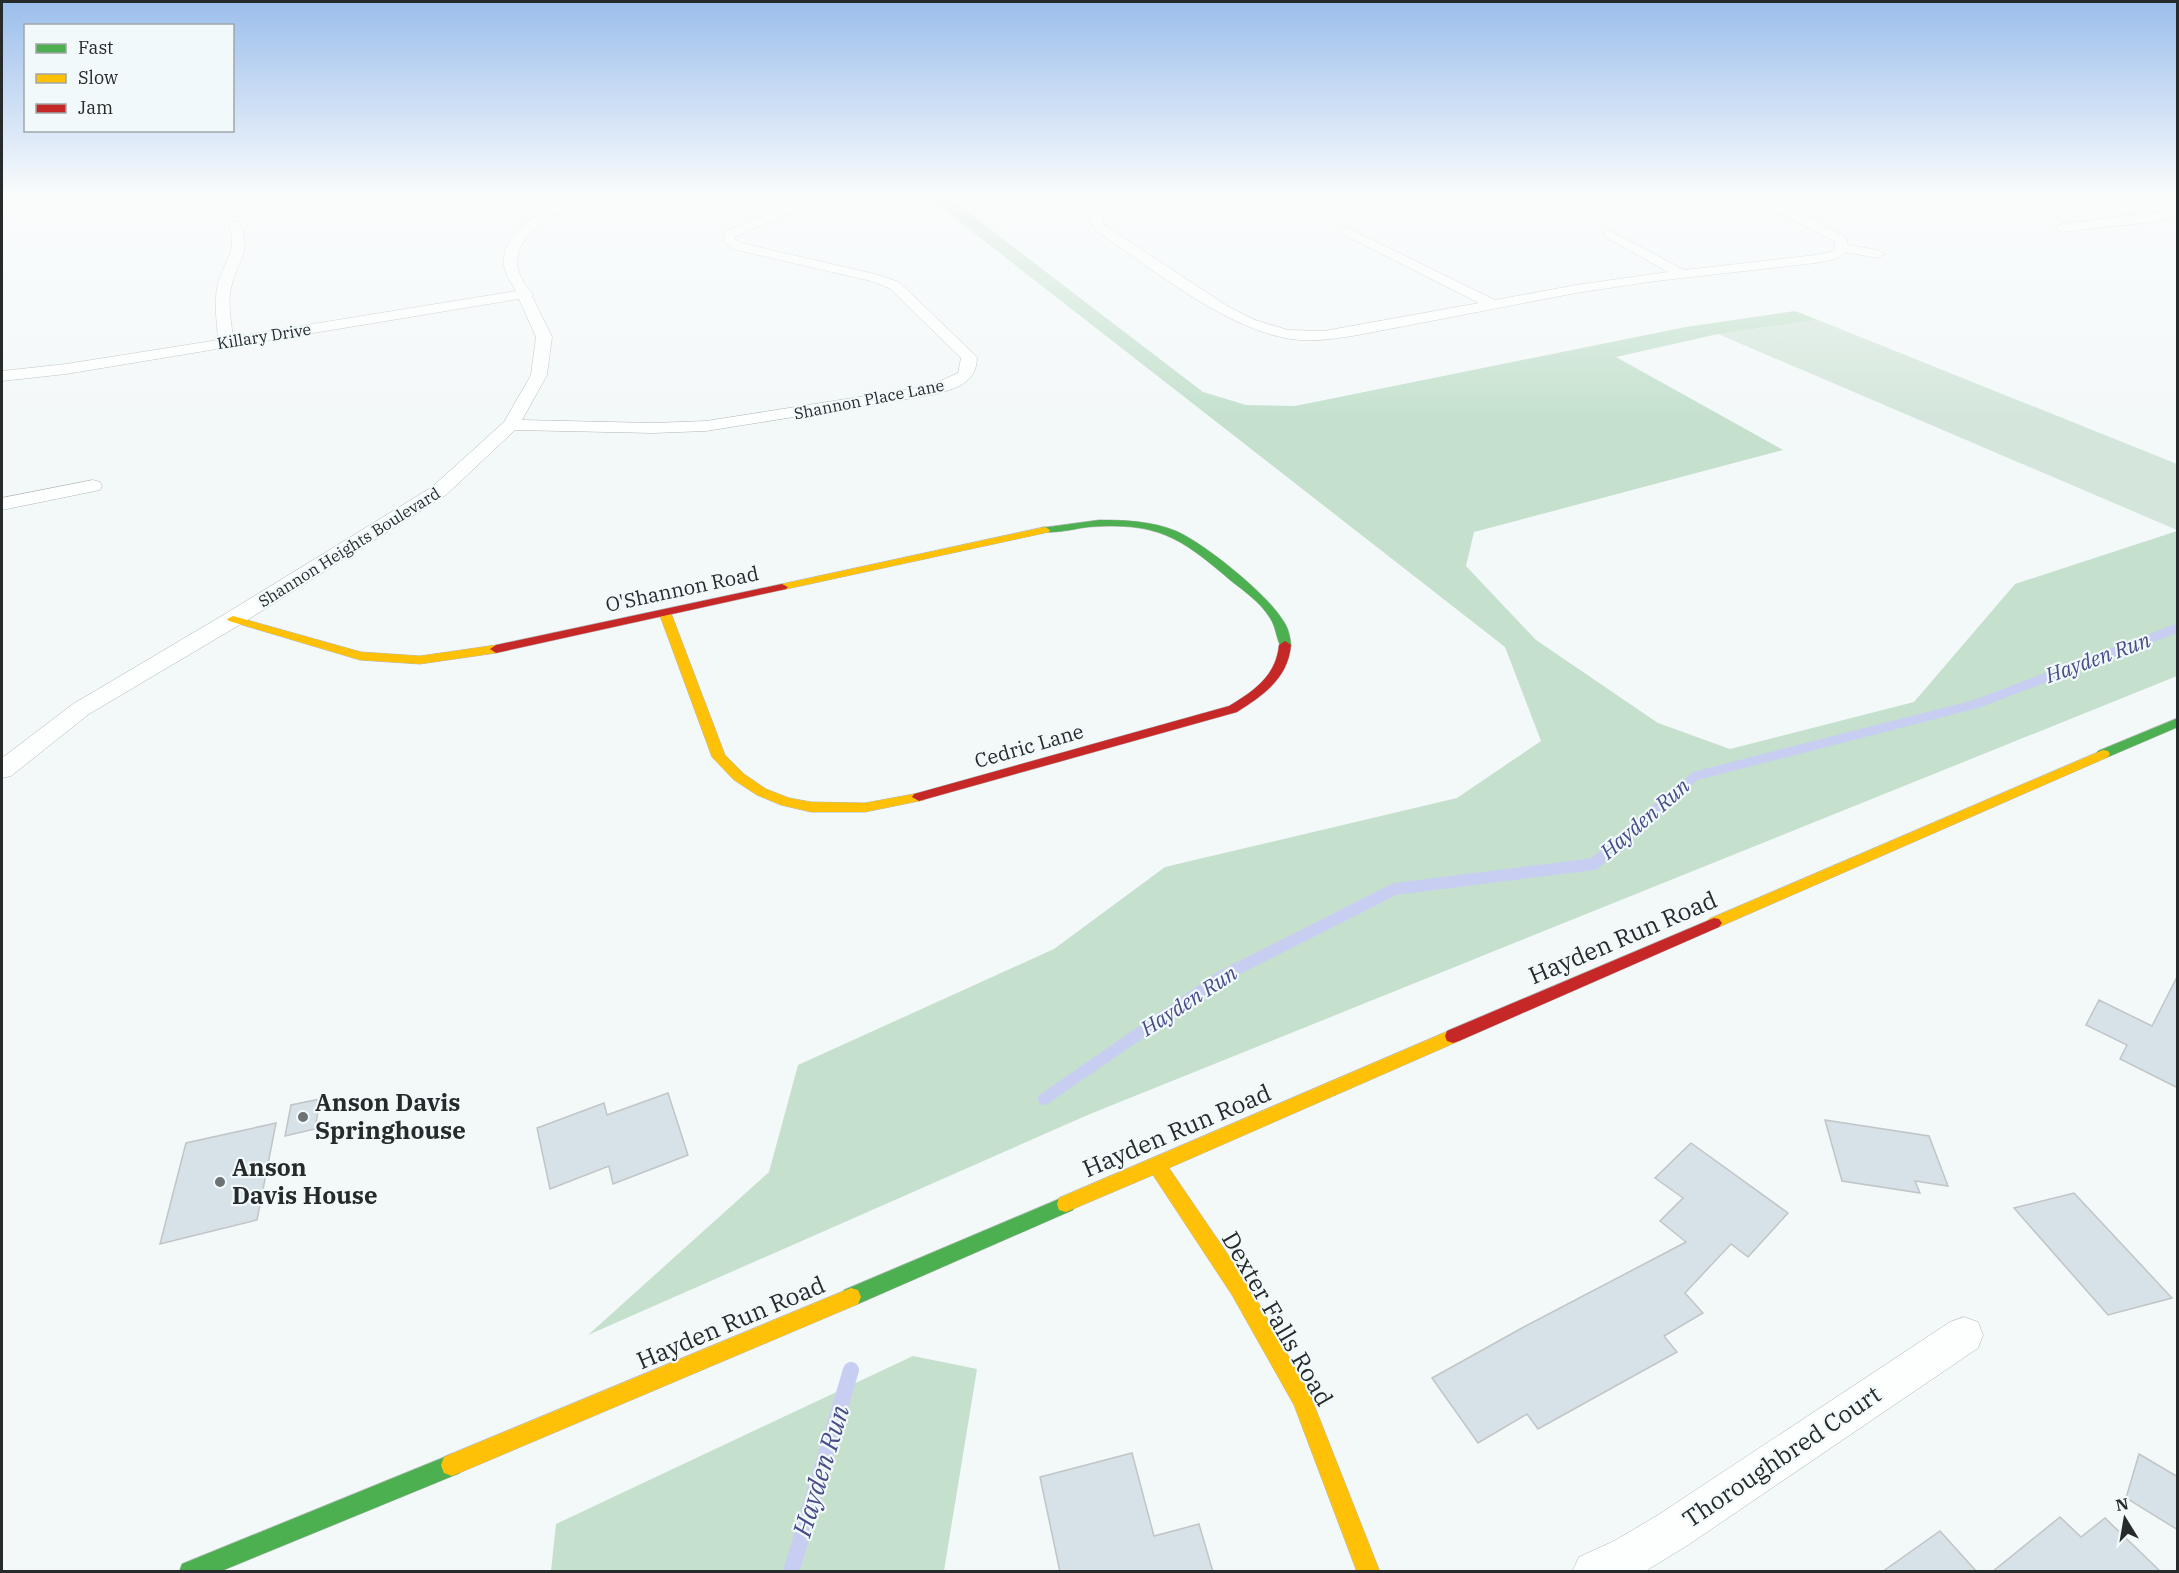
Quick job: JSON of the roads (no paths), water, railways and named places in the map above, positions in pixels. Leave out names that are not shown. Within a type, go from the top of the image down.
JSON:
[{"type":"street","points":[[226,343],[222,295],[230,270]]},
{"type":"street","name":"Shannon Heights Boulevard","points":[[2,770],[81,709],[233,619],[439,491],[511,425],[539,375],[544,337],[526,294],[513,270]]},
{"type":"street","name":"Shannon Place Lane","points":[[511,425],[653,428],[706,426],[932,390],[968,375],[969,357],[894,285],[842,270]]},
{"type":"street","points":[[1164,270],[1224,310],[1250,323],[1287,334],[1324,336],[1358,332],[1576,289],[1714,270]]},
{"type":"street","points":[[1424,270],[1493,305]]},
{"type":"street","points":[[1675,270],[1682,274]]},
{"type":"street","name":"Killary Drive","points":[[2,376],[66,369],[526,294]]},
{"type":"street","points":[[2,504],[93,486]]},
{"type":"street","name":"O'Shannon Road","points":[[233,619],[360,656],[420,660],[487,651],[1065,526],[1102,522],[1140,525]]},
{"type":"street","name":"Cedric Lane","points":[[665,613],[719,757],[733,776],[753,791],[786,802],[822,808],[898,802],[1233,709],[1257,696],[1273,682],[1283,664],[1287,649],[1270,609],[1196,544],[1171,532],[1140,525]]},
{"type":"street","name":"Hayden Run Road","points":[[190,1572],[366,1501],[800,1319],[2178,722]]},
{"type":"street","name":"Dexter Falls Road","points":[[1156,1164],[1239,1288],[1302,1399],[1369,1572]]},
{"type":"street","name":"Thoroughbred Court","points":[[1594,1572],[1629,1556],[1673,1530],[1964,1335]]},
{"type":"waterway","name":"Hayden Run","points":[[1662,805],[1695,776],[1976,704],[2178,628]]},
{"type":"waterway","name":"Hayden Run","points":[[1044,1099],[1221,977],[1395,889],[1594,864],[1664,803]]},
{"type":"waterway","name":"Hayden Run","points":[[791,1572],[851,1370]]},
{"type":"place","name":"Anson Davis Springhouse","points":[[303,1117]]},
{"type":"place","name":"Anson Davis House","points":[[220,1182]]}]
